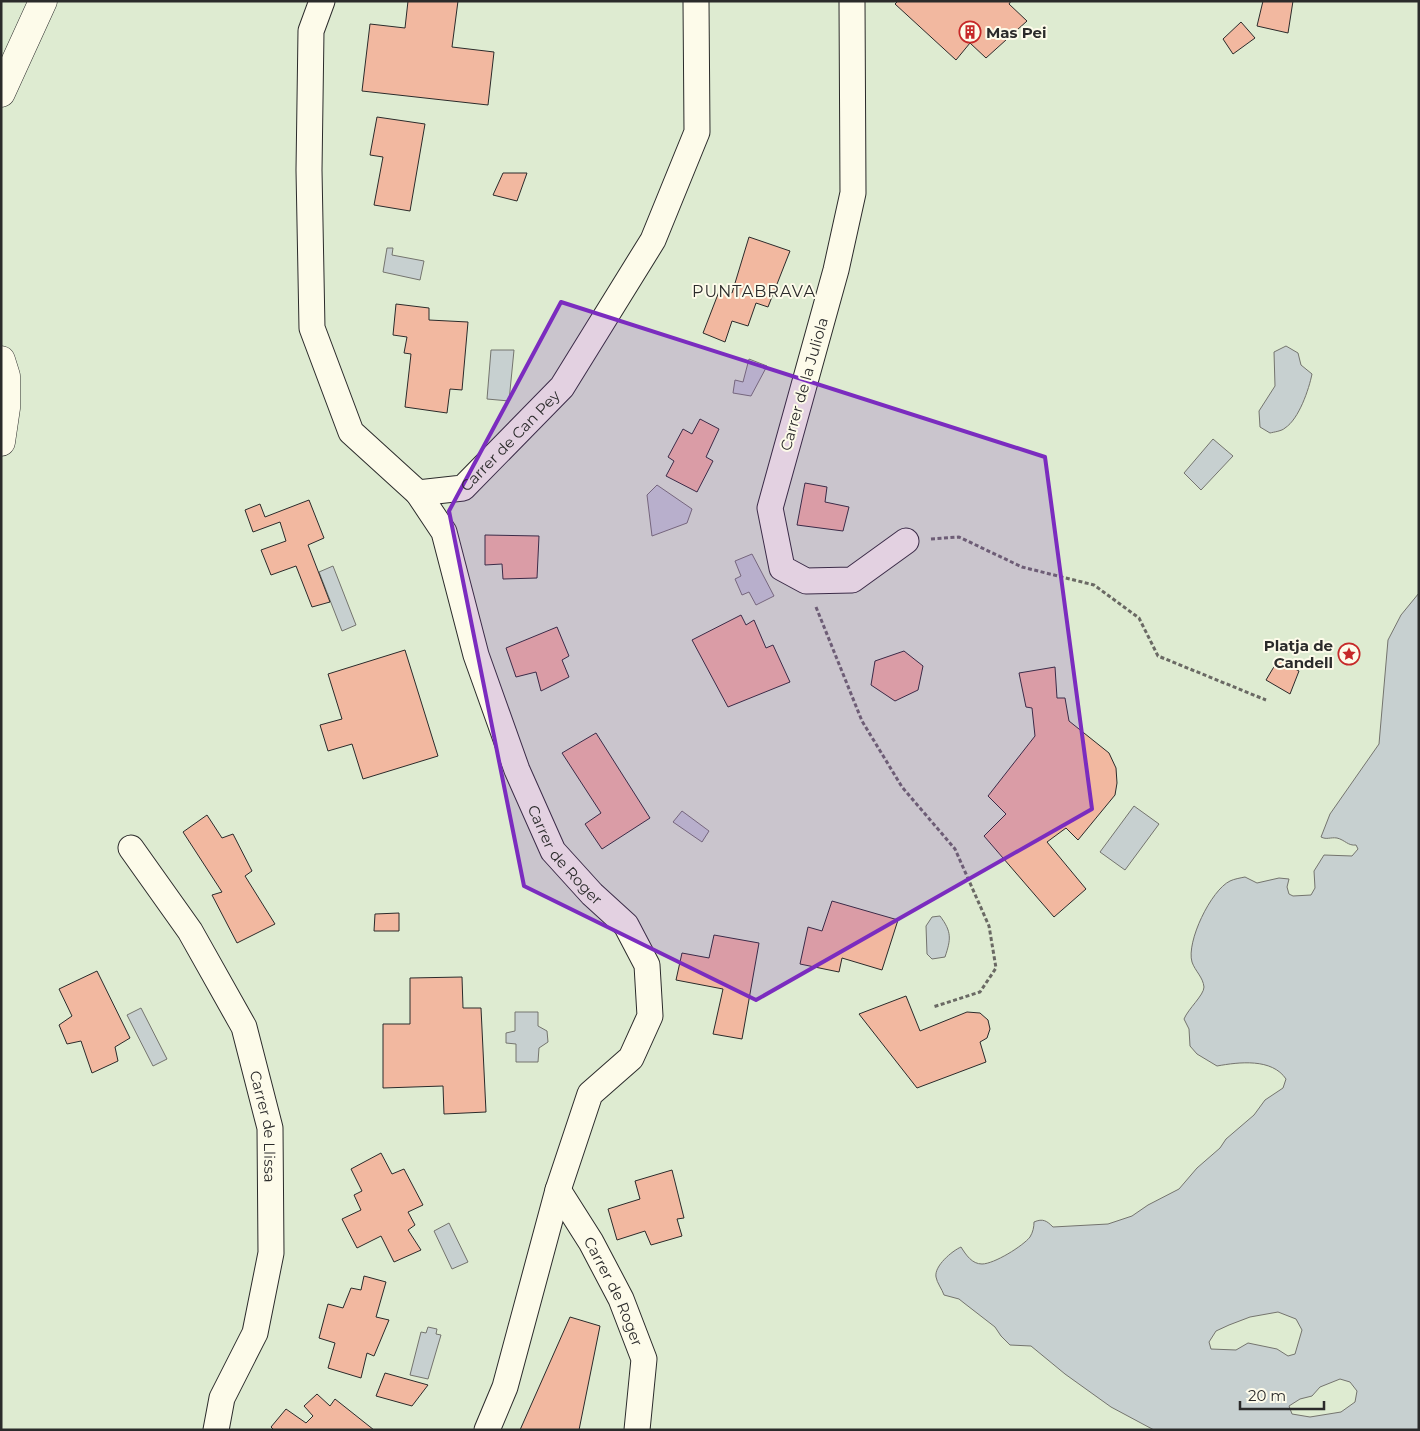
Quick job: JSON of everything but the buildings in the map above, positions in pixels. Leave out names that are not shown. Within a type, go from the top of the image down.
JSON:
[{"type":"main road","points":[[1,93],[43,1]]},
{"type":"main road","points":[[1,360],[6,376],[6,408],[1,442]]},
{"type":"street","points":[[322,1],[311,31],[309,170],[312,328],[352,432],[418,494]]},
{"type":"street","name":"Carrer de Can Pey","points":[[418,494],[463,488],[562,387],[652,240],[697,132],[696,1]]},
{"type":"street","name":"Carrer de la Juliola","points":[[852,1],[852,193],[836,270],[770,508],[782,568],[806,581],[852,580],[906,541]]},
{"type":"street","name":"Carrer de Roger","points":[[418,494],[444,532],[479,664],[517,770],[553,851],[592,894],[626,925],[647,965],[650,1016],[631,1058],[590,1094],[558,1190],[505,1387],[487,1430]]},
{"type":"street","name":"Carrer de Llissa","points":[[130,848],[190,931],[244,1027],[270,1128],[271,1253],[255,1333],[222,1398],[216,1430]]},
{"type":"street","name":"Carrer de Roger","points":[[558,1190],[591,1242],[621,1299],[644,1358],[637,1430]]},
{"type":"path","points":[[906,541],[959,537],[1022,567],[1094,585],[1139,618],[1158,656],[1266,700]]},
{"type":"path","points":[[806,581],[862,721],[902,787],[955,849],[989,926],[996,968],[980,992],[933,1007]]},
{"type":"highlighted area","points":[[561,302],[1045,457],[1092,809],[756,1000],[524,886],[449,511]]},
{"type":"green space","points":[[1,1],[1419,1],[1419,1430],[1,1430]]},
{"type":"shaded area","points":[[387,248],[393,248],[392,255],[424,261],[420,280],[383,272]]},
{"type":"shaded area","points":[[1286,346],[1298,353],[1301,365],[1312,374],[1306,395],[1295,418],[1284,429],[1270,433],[1260,427],[1259,411],[1275,386],[1274,352]]},
{"type":"shaded area","points":[[491,350],[514,350],[509,401],[487,399]]},
{"type":"shaded area","points":[[749,359],[767,366],[751,396],[733,393],[735,380],[743,382]]},
{"type":"shaded area","points":[[1213,439],[1233,456],[1201,490],[1184,473]]},
{"type":"shaded area","points":[[657,485],[692,509],[687,523],[652,536],[647,495]]},
{"type":"shaded area","points":[[752,554],[774,596],[756,605],[749,592],[742,595],[735,579],[741,576],[735,561]]},
{"type":"shaded area","points":[[333,566],[356,625],[342,631],[319,572]]},
{"type":"shaded area","points":[[1419,593],[1419,1430],[1154,1430],[1111,1407],[1065,1374],[1031,1346],[1010,1345],[995,1327],[959,1299],[944,1295],[936,1273],[944,1259],[961,1247],[978,1264],[1001,1258],[1026,1241],[1032,1233],[1034,1222],[1040,1220],[1049,1223],[1053,1227],[1108,1224],[1132,1216],[1148,1205],[1179,1189],[1197,1168],[1220,1148],[1226,1139],[1254,1115],[1265,1100],[1283,1088],[1286,1079],[1280,1072],[1272,1068],[1255,1063],[1235,1063],[1217,1066],[1197,1054],[1190,1046],[1189,1029],[1184,1019],[1204,987],[1192,962],[1193,942],[1196,930],[1208,905],[1223,886],[1230,881],[1245,877],[1257,883],[1279,878],[1289,879],[1287,887],[1289,894],[1293,896],[1311,895],[1315,888],[1314,871],[1324,855],[1352,856],[1358,849],[1356,845],[1351,845],[1337,838],[1321,837],[1330,814],[1379,744],[1388,640],[1401,615]],"holes":[[[1278,1312],[1296,1319],[1302,1330],[1295,1354],[1288,1356],[1277,1349],[1248,1343],[1236,1350],[1211,1349],[1209,1342],[1216,1331],[1250,1317]],[[1340,1379],[1350,1382],[1357,1391],[1355,1402],[1341,1412],[1310,1417],[1292,1414],[1289,1406],[1300,1399],[1312,1396],[1320,1387]]]},
{"type":"shaded area","points":[[1134,806],[1159,824],[1125,870],[1100,852]]},
{"type":"shaded area","points":[[682,811],[709,831],[702,842],[673,822]]},
{"type":"shaded area","points":[[940,916],[947,927],[948,945],[945,957],[932,959],[927,954],[926,926],[932,917]]},
{"type":"shaded area","points":[[141,1008],[167,1059],[153,1066],[127,1015]]},
{"type":"shaded area","points":[[515,1012],[538,1012],[538,1026],[547,1031],[548,1042],[539,1048],[538,1062],[516,1062],[516,1044],[506,1043],[506,1033],[515,1031]]},
{"type":"shaded area","points":[[449,1223],[468,1262],[452,1269],[434,1231]]},
{"type":"shaded area","points":[[428,1327],[437,1329],[436,1334],[441,1335],[428,1379],[410,1375],[421,1332],[426,1333]]},
{"type":"place","name":"Mas Pei","points":[[970,32]]},
{"type":"place","name":"Platja de Candell","points":[[1349,654]]},
{"type":"district","name":"PUNTABRAVA","points":[[754,291]]}]
